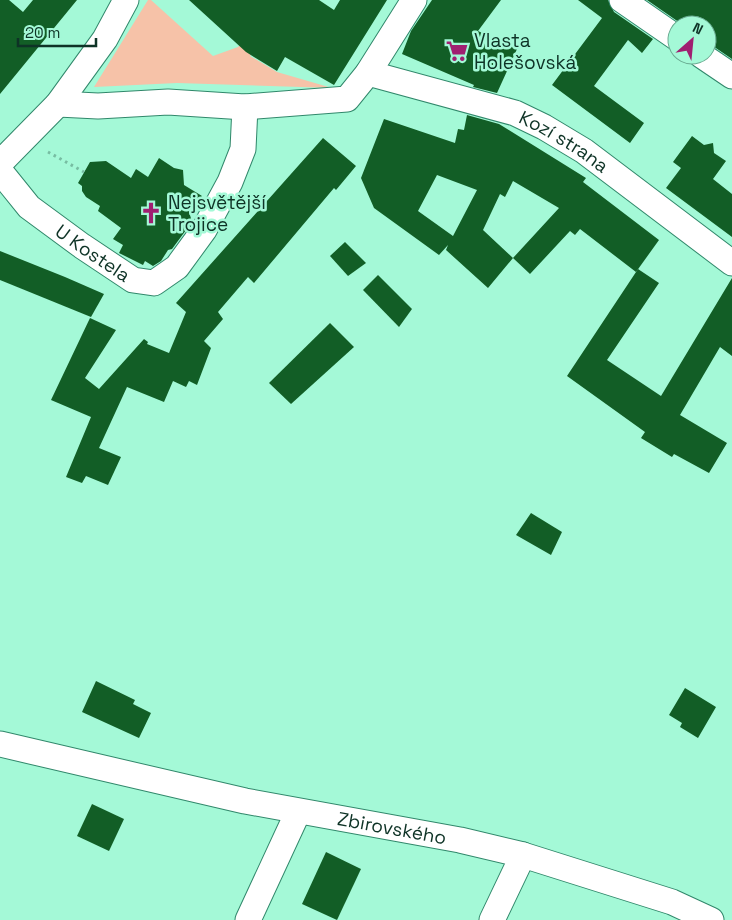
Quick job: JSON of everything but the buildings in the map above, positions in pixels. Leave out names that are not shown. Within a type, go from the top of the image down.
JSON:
[{"type":"street","points":[[0,163],[58,104],[105,39],[126,0]]},
{"type":"street","points":[[622,0],[667,31]]},
{"type":"street","points":[[58,104],[98,106],[168,102],[246,108],[347,99],[368,73],[409,7]]},
{"type":"street","points":[[716,65],[732,76]]},
{"type":"street","name":"Kozí strana","points":[[368,73],[515,113],[544,127],[584,151],[732,263]]},
{"type":"street","name":"U Kostela","points":[[0,171],[29,206],[82,246],[133,280],[154,283],[177,267],[204,230],[230,182],[243,149],[246,108]]},
{"type":"street","name":"Zbirovského","points":[[0,744],[298,812],[412,831],[523,855],[672,902],[711,920]]},
{"type":"street","points":[[248,920],[298,812]]},
{"type":"street","points":[[492,920],[523,855]]},
{"type":"path","points":[[52,154],[84,172]]},
{"type":"shaded area","points":[[148,0],[151,0],[213,56],[238,47],[286,0],[306,0],[250,56],[277,72],[332,88],[177,83],[94,87]]},
{"type":"place","name":"Vlasta Holešovská","points":[[457,51]]},
{"type":"place","name":"Nejsvětější Trojice","points":[[151,213]]}]
